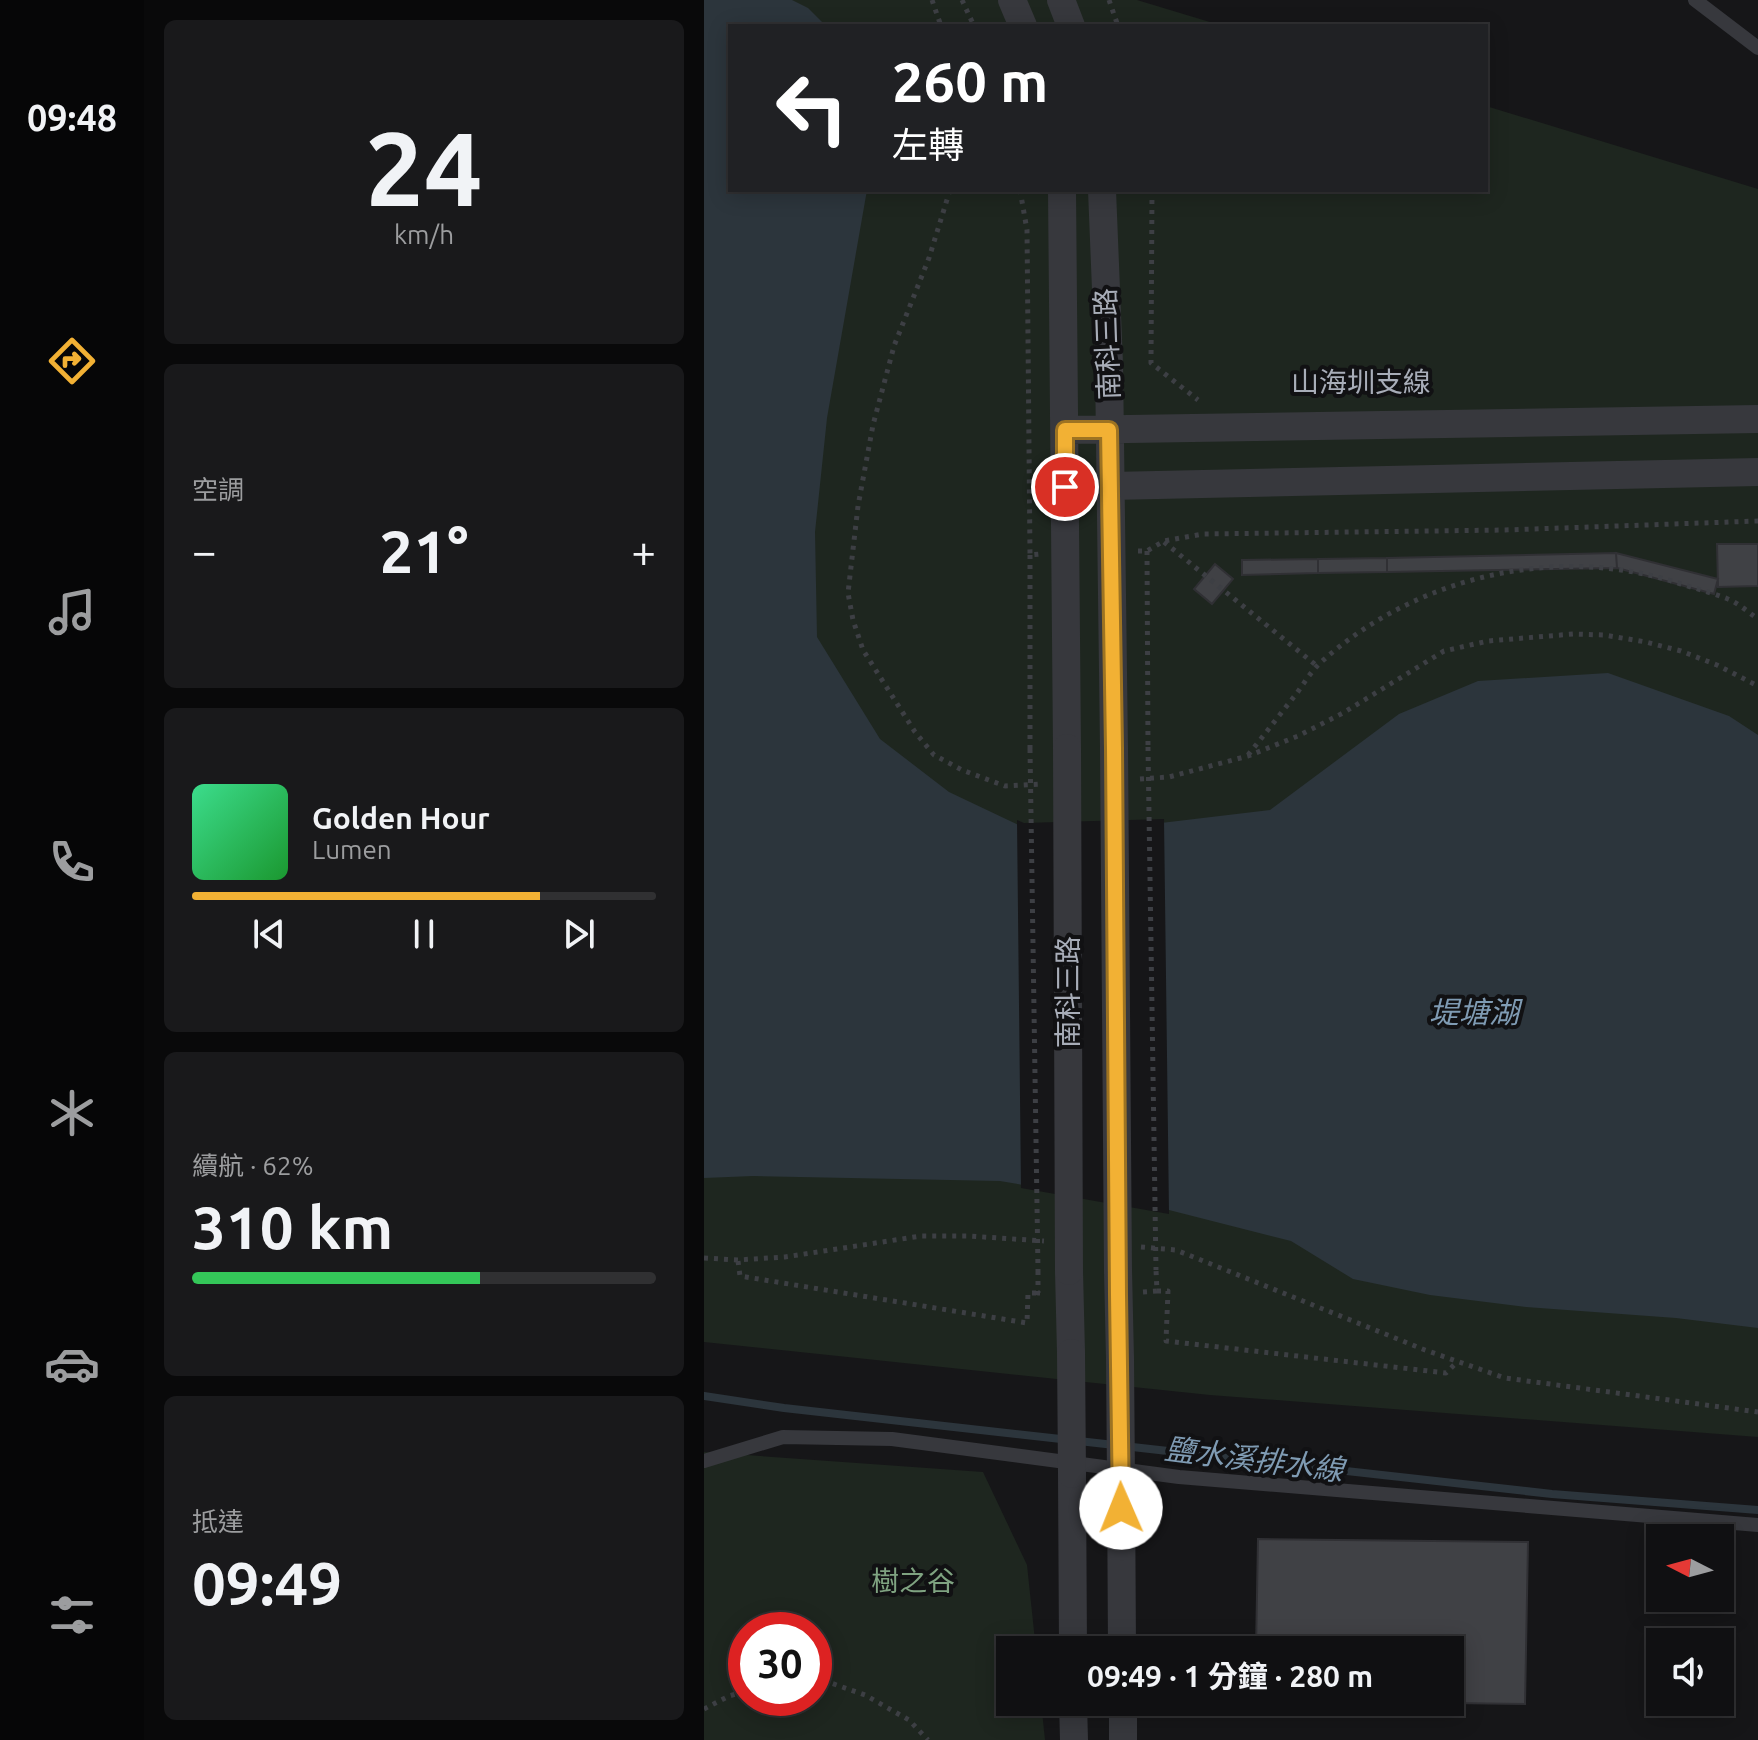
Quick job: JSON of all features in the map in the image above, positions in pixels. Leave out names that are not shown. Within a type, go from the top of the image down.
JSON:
[{"type":"street","points":[[1012,0],[1022,24]]},
{"type":"street","points":[[1061,0],[1070,24]]},
{"type":"street","name":"南科三路","points":[[1062,192],[1073,1636]]},
{"type":"street","name":"南科三路","points":[[1102,192],[1109,364],[1123,1258],[1120,1359],[1122,1636]]},
{"type":"street","points":[[1065,430],[1758,419]]},
{"type":"street","points":[[1065,487],[1758,472]]},
{"type":"street","points":[[1073,1716],[1074,1740]]},
{"type":"street","points":[[1123,1716],[1123,1740]]},
{"type":"lane","points":[[1695,0],[1758,48]]},
{"type":"lane","points":[[704,1461],[783,1437],[892,1439],[1179,1477],[1758,1525]]},
{"type":"path","points":[[932,0],[940,24]]},
{"type":"path","points":[[962,0],[973,24]]},
{"type":"path","points":[[1109,0],[1117,24]]},
{"type":"path","points":[[949,192],[929,258],[894,346],[873,425],[858,506],[848,593],[863,650],[915,732],[934,755],[962,770],[1005,786],[1050,784]]},
{"type":"path","points":[[1152,192],[1151,363],[1202,403]]},
{"type":"path","points":[[1164,541],[1317,666]]},
{"type":"path","points":[[1147,551],[1156,1270]]},
{"type":"path","points":[[1030,555],[1038,1271]]},
{"type":"path","points":[[1248,756],[1317,666],[1400,607],[1449,586],[1517,570],[1616,568],[1664,578],[1730,600],[1758,619]]},
{"type":"path","points":[[1140,779],[1169,777],[1248,756],[1343,713],[1444,651],[1488,641],[1573,634],[1646,642],[1705,660],[1758,686]]},
{"type":"path","points":[[704,1258],[738,1260],[785,1257],[921,1236],[1049,1241]]},
{"type":"path","points":[[1123,1258],[1176,1250],[1457,1362],[1505,1378],[1758,1412]]},
{"type":"path","points":[[738,1260],[740,1276],[1027,1323],[1028,1293],[1038,1293]]},
{"type":"path","points":[[1157,1291],[1168,1291],[1166,1341],[1446,1373],[1457,1362]]},
{"type":"path","points":[[832,1683],[865,1695],[909,1720],[928,1740]]},
{"type":"path","points":[[704,1709],[728,1697]]},
{"type":"green space","points":[[704,0],[1137,0],[1216,24],[728,24],[728,192],[1488,192],[1488,107],[1758,189],[1758,1437],[1210,1395],[704,1342]]},
{"type":"green space","name":"樹之谷","points":[[704,1452],[983,1472],[1027,1565],[1035,1636],[996,1636],[996,1716],[1042,1716],[1045,1740],[704,1740]]},
{"type":"water","name":"堤塘湖","points":[[704,0],[792,0],[808,8],[824,24],[728,24],[728,192],[867,192],[827,418],[815,532],[817,637],[880,739],[949,792],[1023,827],[1161,823],[1270,810],[1399,714],[1478,681],[1608,673],[1729,716],[1758,735],[1758,1328],[1430,1295],[1353,1279],[1291,1241],[1169,1210],[1000,1181],[753,1176],[704,1178]]},
{"type":"pier","points":[[1164,819],[1169,1214],[1021,1188],[1017,820],[1024,823]]},
{"type":"building","points":[[1717,544],[1758,544],[1758,586],[1718,587]]},
{"type":"building","points":[[1616,553],[1718,579],[1714,594],[1617,568]]},
{"type":"building","points":[[1616,553],[1617,568],[1387,572],[1387,558]]},
{"type":"building","points":[[1387,558],[1387,572],[1318,573],[1318,559]]},
{"type":"building","points":[[1318,559],[1318,573],[1242,575],[1242,560]]},
{"type":"building","points":[[1215,564],[1233,579],[1212,604],[1194,589]]},
{"type":"building","points":[[1258,1539],[1528,1542],[1525,1704],[1464,1703],[1464,1636],[1256,1636]]},
{"type":"waterway","name":"鹽水溪排水線","points":[[704,1396],[784,1408],[1552,1494],[1758,1510]]},
{"type":"route","points":[[1065,487],[1065,430],[1109,430],[1121,1508]]}]
